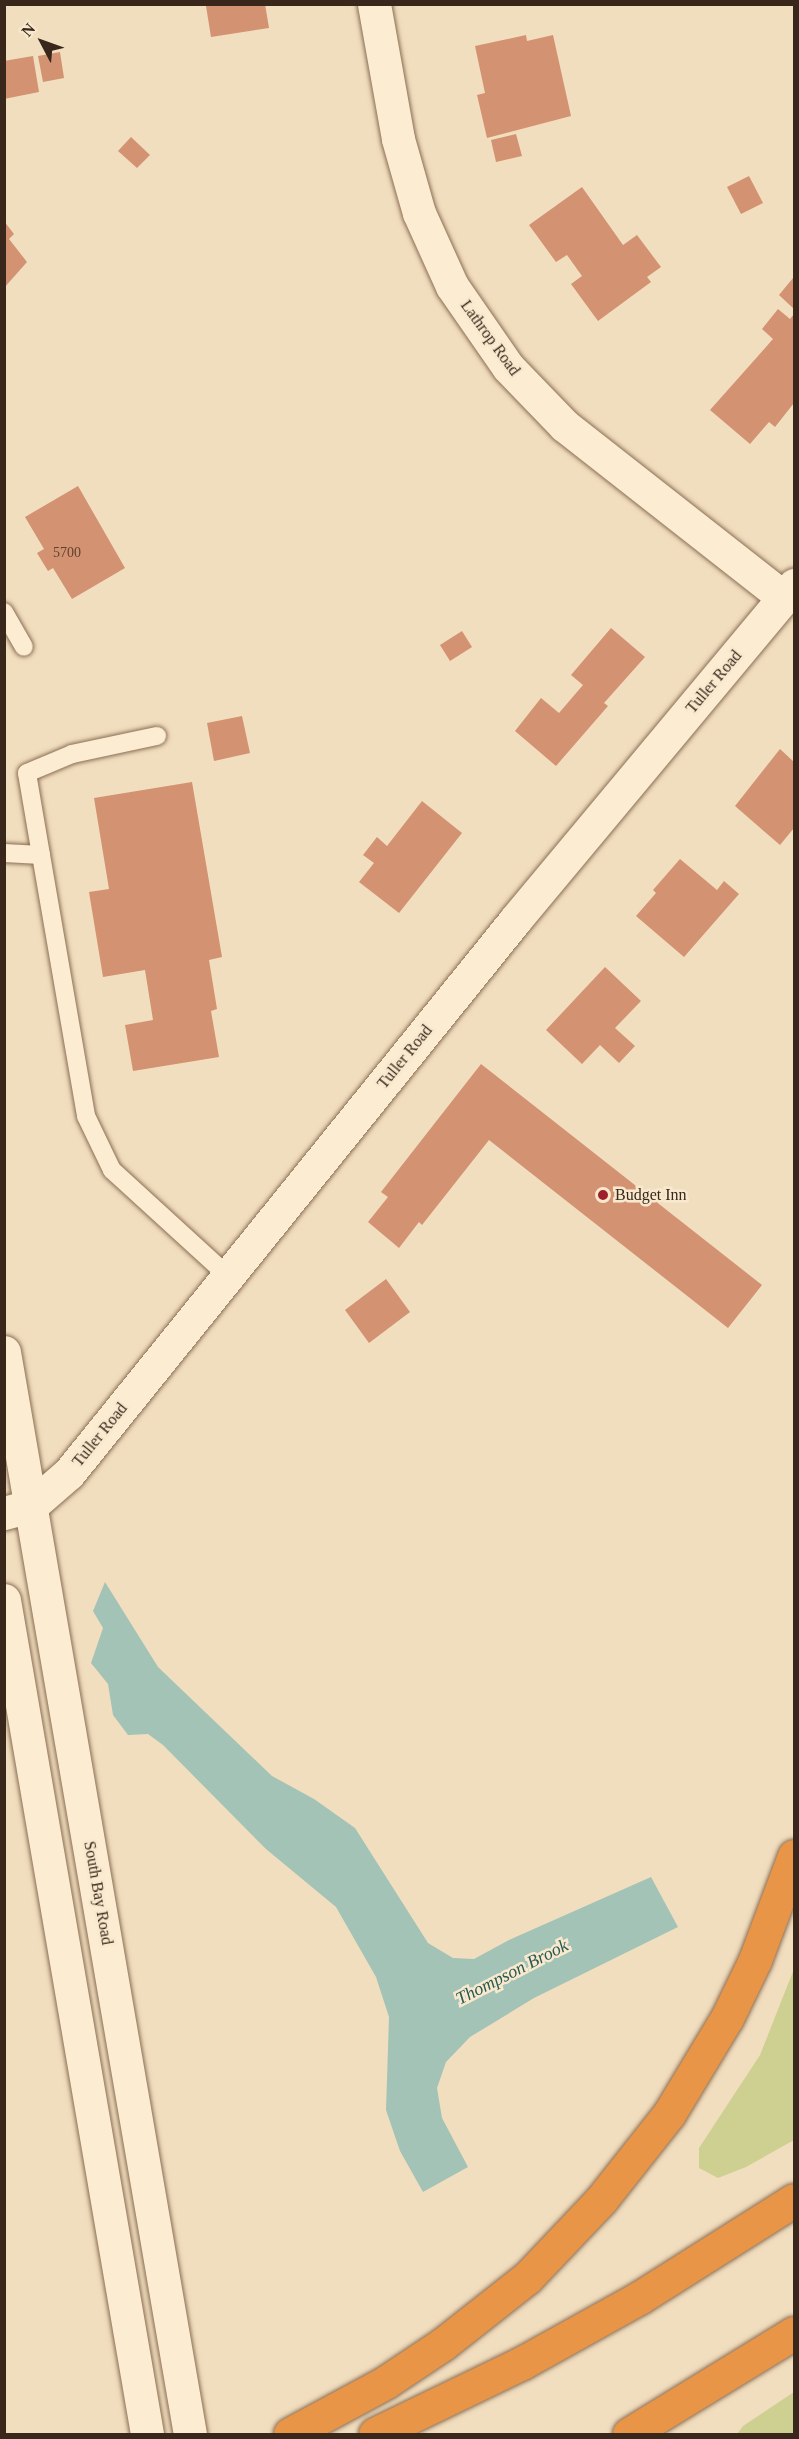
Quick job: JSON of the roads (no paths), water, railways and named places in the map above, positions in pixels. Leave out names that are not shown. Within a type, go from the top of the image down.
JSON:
[{"type":"highway","points":[[290,2434],[386,2382],[443,2344],[527,2278],[602,2200],[669,2114],[727,2018],[755,1960],[795,1856]]},
{"type":"highway","points":[[375,2434],[522,2363],[639,2298],[795,2200]]},
{"type":"highway","points":[[629,2434],[795,2333]]},
{"type":"street","name":"Lathrop Road","points":[[374,4],[398,139],[419,213],[452,286],[508,367],[565,426],[789,591]]},
{"type":"street","name":"Tuller Road","points":[[18,1509],[69,1473],[509,928],[789,591]]},
{"type":"street","name":"South Bay Road","points":[[4,1352],[18,1509],[190,2434]]},
{"type":"street","points":[[4,1600],[147,2434]]},
{"type":"lane","points":[[4,612],[24,647]]},
{"type":"lane","points":[[157,736],[72,754],[27,773],[86,1116],[112,1170],[228,1276]]},
{"type":"lane","points":[[4,853],[41,855]]},
{"type":"water","name":"Thompson Brook","points":[[105,1582],[158,1667],[272,1776],[314,1799],[355,1828],[428,1943],[453,1958],[474,1959],[509,1940],[651,1877],[678,1927],[534,1998],[470,2037],[446,2062],[437,2088],[442,2118],[468,2167],[423,2192],[400,2151],[386,2110],[389,2017],[376,1977],[336,1907],[266,1849],[163,1745],[148,1734],[128,1735],[113,1715],[108,1684],[91,1663],[103,1628],[93,1611]]},
{"type":"place","name":"Budget Inn","points":[[603,1195]]}]
